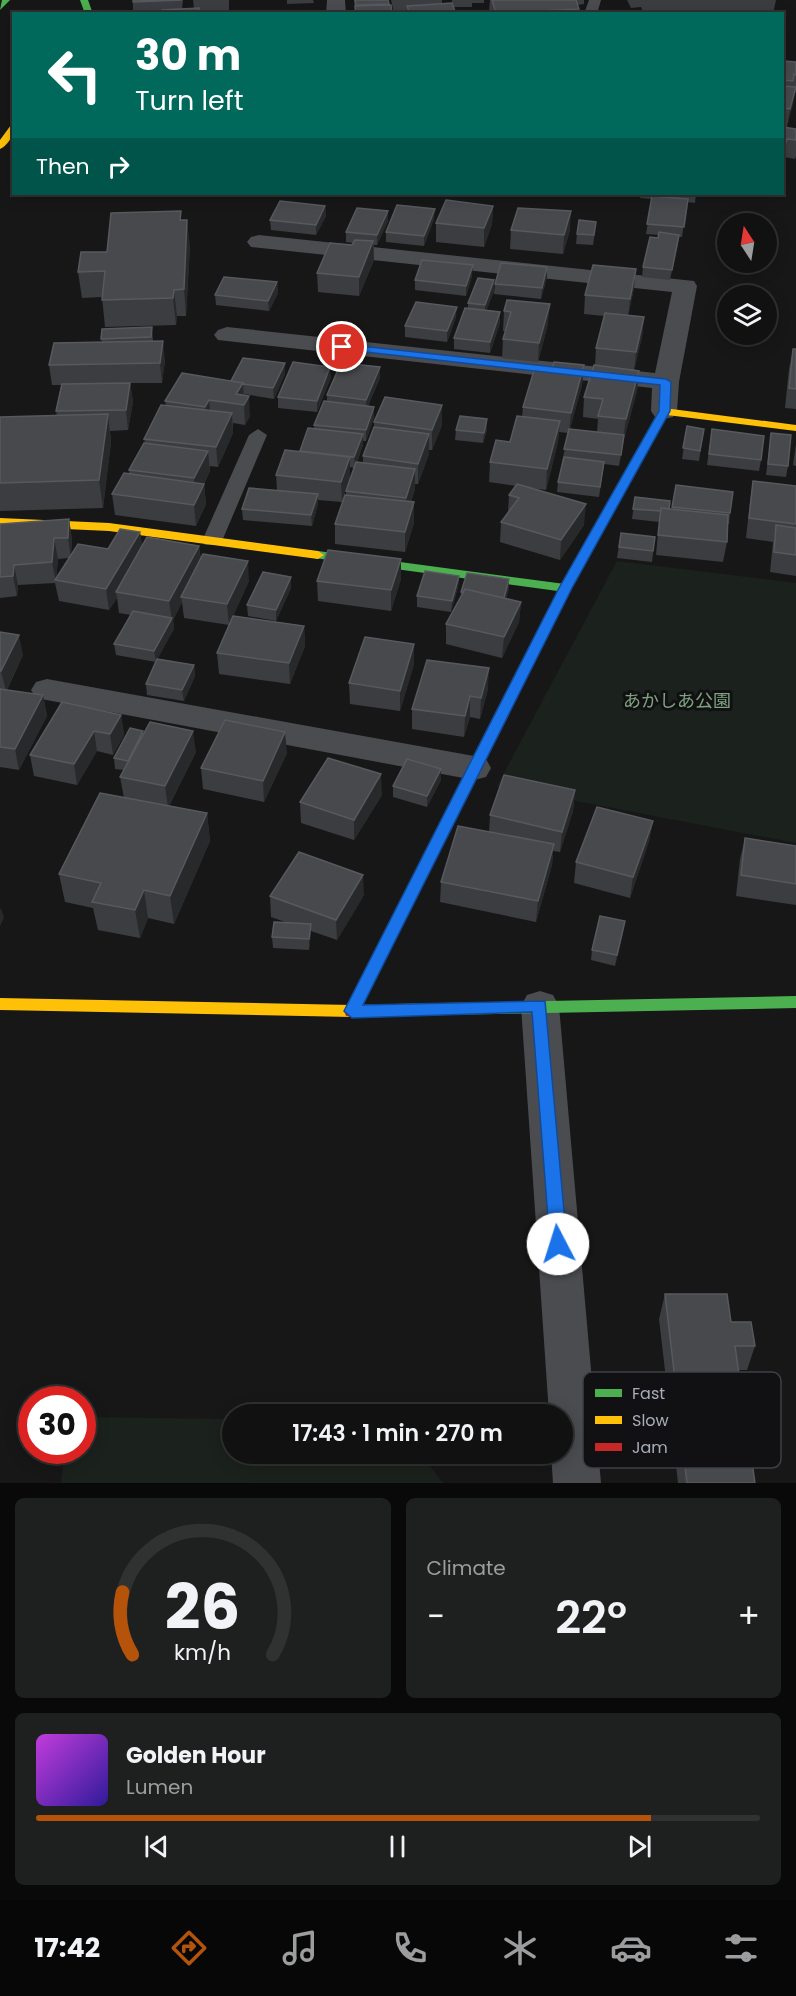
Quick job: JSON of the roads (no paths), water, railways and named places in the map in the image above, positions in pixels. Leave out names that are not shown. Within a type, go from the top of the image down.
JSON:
[{"type":"main road","points":[[0,8],[6,0]]},
{"type":"main road","points":[[352,1011],[566,588],[664,411],[796,428]]},
{"type":"main road","points":[[0,522],[109,527],[566,588]]},
{"type":"main road","points":[[0,1004],[352,1011],[796,1002]]},
{"type":"street","points":[[260,242],[685,286],[666,382],[664,411]]},
{"type":"street","points":[[227,335],[666,382]]},
{"type":"street","points":[[47,690],[474,768]]},
{"type":"street","points":[[540,1006],[577,1483]]},
{"type":"lane","points":[[212,541],[258,435]]},
{"type":"park label","name":"あかしあ公園","points":[[677,700]]}]
